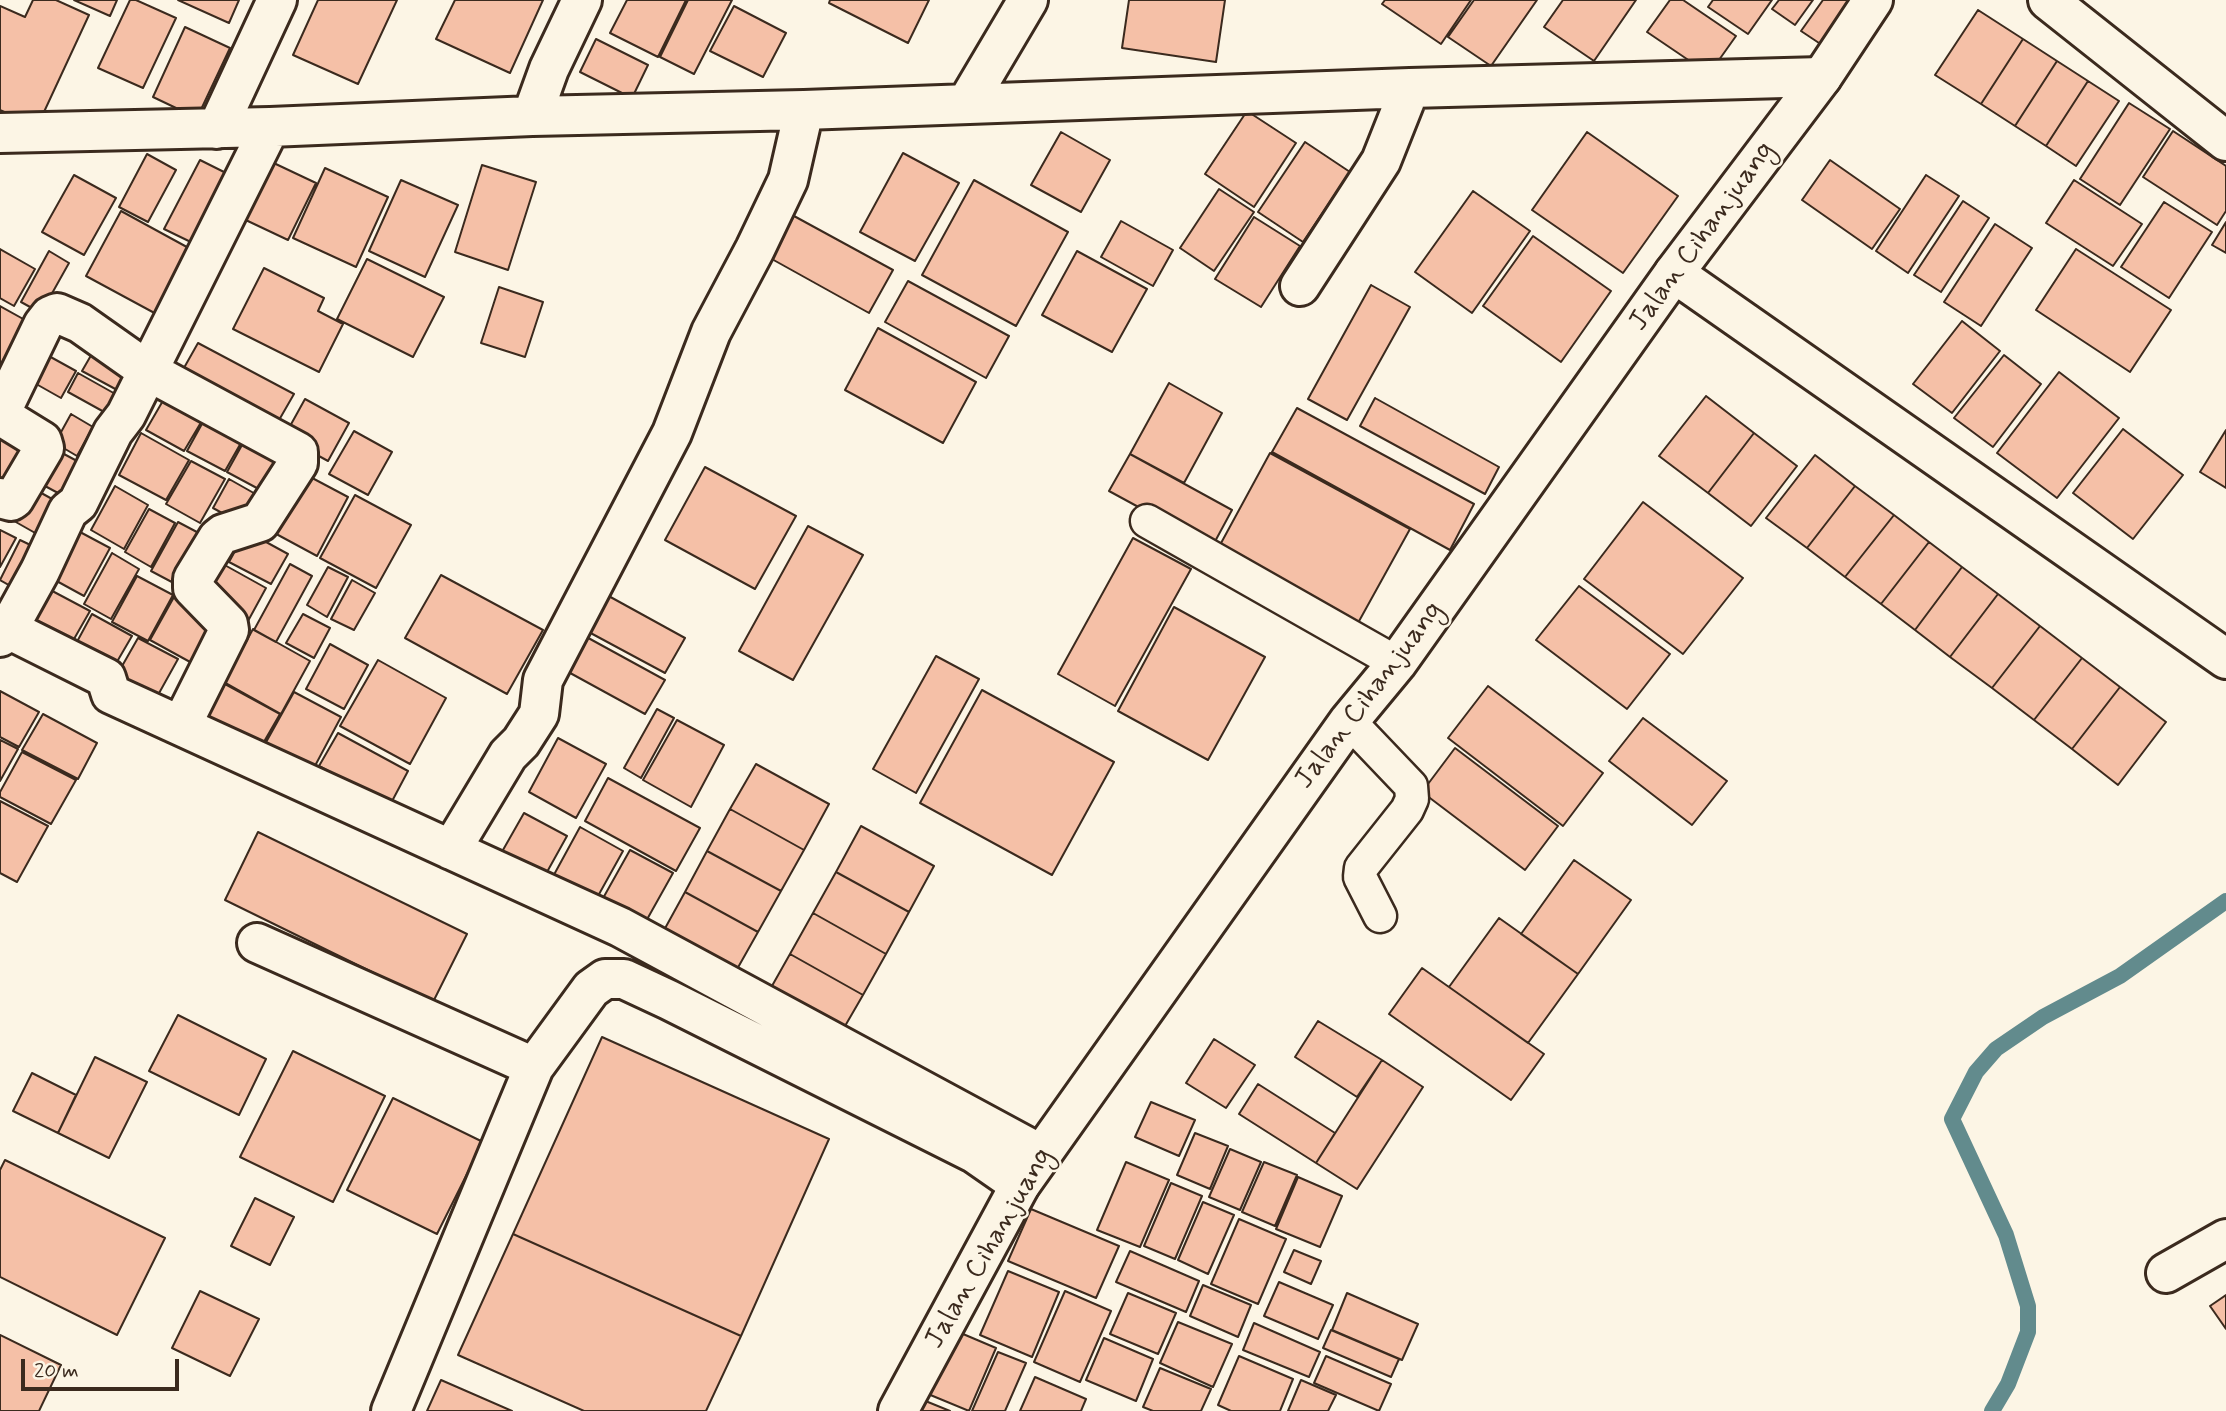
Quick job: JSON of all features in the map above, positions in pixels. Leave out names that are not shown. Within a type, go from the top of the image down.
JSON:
[{"type":"street","points":[[217,129],[276,0]]},
{"type":"street","points":[[533,116],[549,69],[582,0]]},
{"type":"street","points":[[967,103],[1028,0]]},
{"type":"street","name":"Jalan Cihanjuang","points":[[898,1411],[1020,1185],[1349,721],[1397,663],[1674,273],[1822,77],[1873,0]]},
{"type":"street","points":[[2048,0],[2226,141]]},
{"type":"street","points":[[0,133],[217,129],[533,116],[804,110],[1410,88],[1822,77]]},
{"type":"street","points":[[1300,286],[1381,161],[1410,88]]},
{"type":"street","points":[[451,850],[499,770],[539,714],[543,680],[673,433],[711,332],[788,180],[804,110]]},
{"type":"street","points":[[270,127],[126,415],[113,432],[78,503],[68,511],[40,571],[4,633],[106,678],[111,694],[620,927],[1042,1154]]},
{"type":"street","points":[[1674,273],[2221,644]]},
{"type":"street","points":[[0,498],[10,501],[14,499],[44,448],[42,440],[3,417],[2,410],[50,316],[57,313],[80,323],[148,371],[298,452],[300,458],[260,522],[218,538],[193,579],[194,588],[228,624],[229,630],[181,726]]},
{"type":"street","points":[[257,943],[534,1067]]},
{"type":"street","points":[[391,1411],[534,1067],[591,989],[605,979],[624,979],[974,1153],[1020,1185]]},
{"type":"street","points":[[2166,1273],[2226,1239]]},
{"type":"lane","points":[[1147,521],[1397,663]]},
{"type":"lane","points":[[1349,721],[1411,786],[1412,799],[1407,810],[1361,868],[1360,877],[1380,916]]},
{"type":"building","points":[[33,0],[56,0],[89,15],[37,127],[0,110],[0,6],[25,17]]},
{"type":"building","points":[[74,0],[117,0],[110,16]]},
{"type":"building","points":[[130,0],[136,0],[176,18],[143,88],[98,68]]},
{"type":"building","points":[[178,0],[239,0],[229,23]]},
{"type":"building","points":[[318,0],[397,0],[358,84],[293,55]]},
{"type":"building","points":[[455,0],[543,0],[510,73],[436,39]]},
{"type":"building","points":[[627,0],[686,0],[658,57],[610,33]]},
{"type":"building","points":[[688,0],[732,0],[694,74],[660,57]]},
{"type":"building","points":[[830,0],[929,0],[908,43],[829,3]]},
{"type":"building","points":[[1129,0],[1225,0],[1216,62],[1122,48]]},
{"type":"building","points":[[1385,0],[1471,0],[1441,44],[1382,4]]},
{"type":"building","points":[[1474,0],[1537,0],[1491,66],[1448,37]]},
{"type":"building","points":[[1563,0],[1636,0],[1594,61],[1544,27]]},
{"type":"building","points":[[1670,0],[1683,0],[1736,36],[1709,74],[1647,32]]},
{"type":"building","points":[[1713,0],[1772,0],[1748,34],[1708,7]]},
{"type":"building","points":[[1779,0],[1813,0],[1795,25],[1772,9]]},
{"type":"building","points":[[1823,0],[1863,0],[1828,49],[1801,31]]},
{"type":"building","points":[[734,6],[786,33],[763,77],[710,51]]},
{"type":"building","points":[[1978,10],[2023,39],[1981,104],[1935,75]]},
{"type":"building","points":[[185,27],[230,48],[197,118],[153,97]]},
{"type":"building","points":[[596,39],[648,65],[632,98],[580,72]]},
{"type":"building","points":[[2023,39],[2057,61],[2015,126],[1981,104]]},
{"type":"building","points":[[2057,61],[2088,81],[2046,146],[2015,126]]},
{"type":"building","points":[[2088,81],[2119,101],[2076,166],[2046,146]]},
{"type":"building","points":[[2129,103],[2170,129],[2120,205],[2080,179]]},
{"type":"building","points":[[1247,111],[1296,143],[1254,207],[1205,174]]},
{"type":"building","points":[[2173,131],[2226,166],[2226,211],[2217,225],[2143,177]]},
{"type":"building","points":[[1061,132],[1110,160],[1081,212],[1031,185]]},
{"type":"building","points":[[1587,132],[1678,196],[1623,273],[1532,210]]},
{"type":"building","points":[[1305,142],[1350,172],[1303,242],[1258,212]]},
{"type":"building","points":[[903,153],[959,183],[915,261],[860,232]]},
{"type":"building","points":[[147,154],[176,170],[148,222],[119,207]]},
{"type":"building","points":[[261,157],[316,183],[288,240],[233,214]]},
{"type":"building","points":[[200,160],[234,177],[199,246],[164,229]]},
{"type":"building","points":[[1830,160],[1900,209],[1872,249],[1802,200]]},
{"type":"building","points":[[482,165],[536,182],[508,270],[455,252]]},
{"type":"building","points":[[325,168],[388,197],[356,267],[293,238]]},
{"type":"building","points":[[74,175],[116,198],[84,255],[42,232]]},
{"type":"building","points":[[1926,175],[1959,196],[1908,273],[1876,251]]},
{"type":"building","points":[[401,180],[458,205],[425,277],[369,251]]},
{"type":"building","points":[[974,180],[1068,232],[1016,326],[922,275]]},
{"type":"building","points":[[2074,180],[2142,224],[2113,266],[2046,223]]},
{"type":"building","points":[[1219,189],[1254,212],[1214,271],[1180,248]]},
{"type":"building","points":[[1473,191],[1530,231],[1472,313],[1415,272]]},
{"type":"building","points":[[1963,201],[1989,218],[1941,292],[1914,275]]},
{"type":"building","points":[[2164,202],[2212,232],[2169,298],[2121,267]]},
{"type":"building","points":[[121,211],[196,252],[160,316],[86,276]]},
{"type":"building","points":[[794,216],[893,270],[869,313],[770,258]]},
{"type":"building","points":[[1254,217],[1300,246],[1261,307],[1215,279]]},
{"type":"building","points":[[1121,221],[1173,250],[1153,286],[1101,257]]},
{"type":"building","points":[[2226,222],[2226,253],[2212,245]]},
{"type":"building","points":[[1995,224],[2032,248],[1981,326],[1944,302]]},
{"type":"building","points":[[1533,236],[1611,291],[1561,362],[1483,306]]},
{"type":"building","points":[[0,249],[35,269],[14,306],[0,298]]},
{"type":"building","points":[[2076,249],[2171,310],[2130,372],[2036,310]]},
{"type":"building","points":[[49,251],[69,263],[41,313],[21,302]]},
{"type":"building","points":[[1077,251],[1147,289],[1112,352],[1042,315]]},
{"type":"building","points":[[367,259],[444,297],[413,357],[337,319]]},
{"type":"building","points":[[264,268],[324,298],[318,311],[343,324],[319,372],[233,329]]},
{"type":"building","points":[[908,281],[1009,336],[986,378],[885,322]]},
{"type":"building","points":[[1371,285],[1410,307],[1347,420],[1308,399]]},
{"type":"building","points":[[499,287],[543,302],[525,357],[481,343]]},
{"type":"building","points":[[0,306],[25,320],[1,364],[0,363]]},
{"type":"building","points":[[1962,321],[2000,351],[1952,413],[1913,384]]},
{"type":"building","points":[[878,328],[976,382],[943,443],[845,390]]},
{"type":"building","points":[[198,343],[294,394],[271,434],[176,382]]},
{"type":"building","points":[[97,345],[133,365],[119,391],[82,371]]},
{"type":"building","points":[[38,350],[76,371],[61,398],[22,376]]},
{"type":"building","points":[[2004,355],[2041,384],[1993,447],[1954,418]]},
{"type":"building","points":[[2059,372],[2119,418],[2057,498],[1997,453]]},
{"type":"building","points":[[78,373],[126,400],[115,418],[68,392]]},
{"type":"building","points":[[1169,383],[1222,413],[1184,483],[1130,454]]},
{"type":"building","points":[[168,392],[206,414],[184,451],[146,430]]},
{"type":"building","points":[[1706,396],[1754,433],[1708,493],[1659,456]]},
{"type":"building","points":[[1375,398],[1499,467],[1485,494],[1360,426]]},
{"type":"building","points":[[305,399],[349,423],[328,461],[284,437]]},
{"type":"building","points":[[1297,408],[1474,504],[1450,550],[1272,452]]},
{"type":"building","points":[[208,413],[246,434],[225,471],[187,451]]},
{"type":"building","points":[[71,414],[93,427],[77,456],[55,443]]},
{"type":"building","points":[[2123,429],[2183,475],[2133,539],[2073,493]]},
{"type":"building","points":[[2226,430],[2226,488],[2200,472]]},
{"type":"building","points":[[0,431],[36,451],[0,491]]},
{"type":"building","points":[[354,431],[392,452],[368,495],[329,474]]},
{"type":"building","points":[[141,433],[189,460],[166,500],[119,475]]},
{"type":"building","points":[[1754,433],[1797,466],[1751,526],[1708,493]]},
{"type":"building","points":[[247,436],[287,458],[268,494],[227,472]]},
{"type":"building","points":[[49,446],[92,469],[73,501],[30,478]]},
{"type":"building","points":[[1270,453],[1410,529],[1353,632],[1214,556]]},
{"type":"building","points":[[1130,454],[1232,510],[1212,547],[1109,491]]},
{"type":"building","points":[[1815,455],[1855,486],[1807,548],[1766,518]]},
{"type":"building","points":[[191,461],[225,479],[200,523],[166,504]]},
{"type":"building","points":[[705,467],[796,516],[755,589],[665,540]]},
{"type":"building","points":[[299,471],[348,497],[317,556],[267,529]]},
{"type":"building","points":[[229,479],[259,496],[242,524],[213,508]]},
{"type":"building","points":[[25,484],[63,505],[44,538],[7,517]]},
{"type":"building","points":[[115,486],[148,505],[124,549],[91,530]]},
{"type":"building","points":[[1855,486],[1894,515],[1845,577],[1807,548]]},
{"type":"building","points":[[355,495],[411,525],[376,588],[320,558]]},
{"type":"building","points":[[1643,502],[1743,578],[1683,654],[1584,579]]},
{"type":"building","points":[[149,509],[175,523],[151,567],[125,552]]},
{"type":"building","points":[[1894,515],[1929,542],[1881,604],[1845,577]]},
{"type":"building","points":[[178,522],[212,540],[185,589],[151,571]]},
{"type":"building","points":[[808,526],[863,555],[793,680],[739,651]]},
{"type":"building","points":[[0,530],[16,538],[0,567]]},
{"type":"building","points":[[246,531],[288,554],[271,584],[229,562]]},
{"type":"building","points":[[80,532],[110,548],[84,596],[53,579]]},
{"type":"building","points":[[1133,538],[1191,569],[1115,706],[1058,674]]},
{"type":"building","points":[[20,540],[45,552],[23,593],[0,580]]},
{"type":"building","points":[[1929,542],[1962,567],[1915,630],[1881,604]]},
{"type":"building","points":[[112,553],[139,569],[111,619],[84,604]]},
{"type":"building","points":[[221,563],[266,588],[248,621],[202,596]]},
{"type":"building","points":[[290,564],[312,576],[276,642],[254,630]]},
{"type":"building","points":[[328,567],[348,577],[327,617],[307,605]]},
{"type":"building","points":[[1962,567],[1998,594],[1950,657],[1915,630]]},
{"type":"building","points":[[441,575],[543,630],[507,694],[405,638]]},
{"type":"building","points":[[137,576],[173,595],[148,641],[112,622]]},
{"type":"building","points":[[352,580],[375,593],[354,630],[331,619]]},
{"type":"building","points":[[41,585],[90,611],[66,653],[17,627]]},
{"type":"building","points":[[1579,586],[1670,654],[1627,709],[1536,640]]},
{"type":"building","points":[[605,594],[685,638],[665,673],[585,630]]},
{"type":"building","points":[[1998,594],[2040,626],[1992,688],[1950,657]]},
{"type":"building","points":[[174,597],[225,624],[201,668],[150,640]]},
{"type":"building","points":[[1174,607],[1265,657],[1208,760],[1118,711]]},
{"type":"building","points":[[92,614],[132,636],[111,672],[72,651]]},
{"type":"building","points":[[303,614],[330,628],[314,658],[286,643]]},
{"type":"building","points":[[2040,626],[2082,658],[2034,720],[1992,688]]},
{"type":"building","points":[[253,629],[310,661],[281,714],[224,682]]},
{"type":"building","points":[[581,634],[665,680],[645,714],[561,668]]},
{"type":"building","points":[[138,638],[178,659],[153,704],[113,682]]},
{"type":"building","points":[[330,644],[368,665],[344,709],[306,689]]},
{"type":"building","points":[[936,656],[979,679],[916,793],[873,769]]},
{"type":"building","points":[[2082,658],[2120,687],[2072,749],[2034,720]]},
{"type":"building","points":[[378,660],[446,698],[410,764],[340,726]]},
{"type":"building","points":[[225,684],[280,714],[254,759],[200,729]]},
{"type":"building","points":[[1488,686],[1603,773],[1563,826],[1448,738]]},
{"type":"building","points":[[2120,687],[2166,722],[2118,785],[2072,749]]},
{"type":"building","points":[[982,690],[1114,762],[1052,875],[920,803]]},
{"type":"building","points":[[0,691],[39,712],[19,747],[0,737]]},
{"type":"building","points":[[294,692],[341,717],[308,779],[260,753]]},
{"type":"building","points":[[657,709],[674,718],[641,778],[624,768]]},
{"type":"building","points":[[43,714],[97,743],[78,779],[22,750]]},
{"type":"building","points":[[1643,718],[1727,781],[1692,825],[1609,761]]},
{"type":"building","points":[[677,720],[724,745],[691,807],[643,780]]},
{"type":"building","points":[[338,733],[408,771],[390,805],[319,766]]},
{"type":"building","points":[[558,738],[606,764],[576,818],[529,792]]},
{"type":"building","points":[[0,740],[18,749],[0,781]]},
{"type":"building","points":[[1455,748],[1558,826],[1525,870],[1422,792]]},
{"type":"building","points":[[22,752],[76,780],[51,824],[0,797],[0,792]]},
{"type":"building","points":[[756,764],[829,804],[804,850],[730,809]]},
{"type":"building","points":[[608,778],[700,828],[676,871],[585,821]]},
{"type":"building","points":[[0,801],[48,826],[17,882],[0,873]]},
{"type":"building","points":[[730,809],[804,850],[781,891],[707,851]]},
{"type":"building","points":[[524,813],[567,836],[542,881],[499,857]]},
{"type":"building","points":[[861,826],[934,866],[909,912],[836,872]]},
{"type":"building","points":[[580,827],[623,851],[593,905],[550,882]]},
{"type":"building","points":[[258,832],[467,934],[433,1002],[225,900]]},
{"type":"building","points":[[630,850],[673,873],[645,923],[602,900]]},
{"type":"building","points":[[707,851],[781,891],[758,932],[685,892]]},
{"type":"building","points":[[1574,860],[1631,900],[1578,974],[1521,934]]},
{"type":"building","points":[[836,872],[909,912],[886,954],[813,913]]},
{"type":"building","points":[[685,892],[758,932],[736,971],[663,932]]},
{"type":"building","points":[[813,913],[886,954],[863,995],[790,954]]},
{"type":"building","points":[[1499,918],[1578,974],[1528,1043],[1449,987]]},
{"type":"building","points":[[790,954],[863,995],[841,1033],[768,993]]},
{"type":"building","points":[[1422,968],[1544,1054],[1511,1100],[1389,1014]]},
{"type":"building","points":[[178,1015],[266,1059],[239,1115],[149,1071]]},
{"type":"building","points":[[1318,1021],[1382,1060],[1357,1097],[1295,1057]]},
{"type":"building","points":[[602,1037],[829,1139],[741,1336],[513,1234]]},
{"type":"building","points":[[1214,1039],[1255,1065],[1226,1108],[1186,1083]]},
{"type":"building","points":[[293,1051],[385,1096],[333,1202],[240,1157]]},
{"type":"building","points":[[95,1057],[147,1082],[109,1158],[58,1133]]},
{"type":"building","points":[[1382,1060],[1423,1087],[1357,1189],[1316,1163]]},
{"type":"building","points":[[32,1073],[76,1095],[58,1133],[13,1111]]},
{"type":"building","points":[[1258,1084],[1335,1133],[1316,1163],[1239,1114]]},
{"type":"building","points":[[393,1098],[483,1142],[437,1234],[347,1190]]},
{"type":"building","points":[[1151,1102],[1195,1120],[1179,1156],[1135,1137]]},
{"type":"building","points":[[1195,1133],[1228,1146],[1210,1189],[1177,1175]]},
{"type":"building","points":[[1230,1149],[1261,1162],[1240,1210],[1209,1197]]},
{"type":"building","points":[[5,1160],[165,1238],[117,1335],[0,1277],[0,1170]]},
{"type":"building","points":[[1126,1162],[1169,1180],[1140,1247],[1097,1230]]},
{"type":"building","points":[[1264,1162],[1297,1175],[1275,1226],[1242,1212]]},
{"type":"building","points":[[1298,1177],[1342,1196],[1320,1247],[1276,1229]]},
{"type":"building","points":[[1171,1183],[1202,1196],[1175,1259],[1144,1246]]},
{"type":"building","points":[[255,1198],[294,1217],[270,1265],[231,1246]]},
{"type":"building","points":[[1203,1202],[1234,1215],[1208,1274],[1178,1260]]},
{"type":"building","points":[[1031,1209],[1119,1246],[1096,1298],[1008,1261]]},
{"type":"building","points":[[1239,1219],[1286,1239],[1258,1304],[1211,1284]]},
{"type":"building","points":[[513,1234],[741,1336],[706,1411],[584,1411],[458,1355]]},
{"type":"building","points":[[1294,1250],[1321,1261],[1311,1284],[1284,1272]]},
{"type":"building","points":[[1130,1251],[1199,1281],[1186,1312],[1116,1282]]},
{"type":"building","points":[[1008,1271],[1059,1292],[1032,1357],[980,1335]]},
{"type":"building","points":[[1279,1282],[1333,1305],[1318,1339],[1264,1316]]},
{"type":"building","points":[[1203,1285],[1251,1305],[1238,1337],[1190,1316]]},
{"type":"building","points":[[200,1291],[259,1319],[230,1376],[172,1348]]},
{"type":"building","points":[[1065,1291],[1111,1311],[1080,1382],[1034,1362]]},
{"type":"building","points":[[1128,1293],[1176,1313],[1158,1354],[1110,1334]]},
{"type":"building","points":[[1347,1293],[1418,1324],[1402,1360],[1332,1330]]},
{"type":"building","points":[[2226,1295],[2226,1329],[2210,1306]]},
{"type":"building","points":[[1178,1322],[1232,1344],[1213,1387],[1160,1363]]},
{"type":"building","points":[[1254,1323],[1320,1352],[1309,1377],[1243,1350]]},
{"type":"building","points":[[1331,1330],[1399,1359],[1391,1377],[1323,1348]]},
{"type":"building","points":[[956,1331],[996,1348],[969,1411],[928,1394]]},
{"type":"building","points":[[0,1335],[61,1365],[39,1411],[0,1411]]},
{"type":"building","points":[[1104,1338],[1153,1359],[1136,1401],[1086,1380]]},
{"type":"building","points":[[998,1352],[1026,1363],[1005,1411],[972,1411]]},
{"type":"building","points":[[1239,1356],[1293,1379],[1280,1411],[1231,1411],[1218,1405]]},
{"type":"building","points":[[1326,1356],[1391,1384],[1379,1411],[1314,1383]]},
{"type":"building","points":[[1160,1368],[1211,1389],[1201,1411],[1153,1411],[1143,1407]]},
{"type":"building","points":[[1035,1377],[1086,1399],[1081,1411],[1020,1411]]},
{"type":"building","points":[[441,1380],[512,1411],[427,1411]]},
{"type":"building","points":[[1301,1380],[1336,1395],[1328,1411],[1288,1411]]},
{"type":"building","points":[[923,1400],[950,1411],[918,1411]]},
{"type":"waterway","points":[[1992,1411],[2008,1384],[2028,1332],[2028,1306],[2006,1235],[1952,1119],[1976,1072],[1996,1049],[2043,1017],[2120,976],[2226,901]]}]
